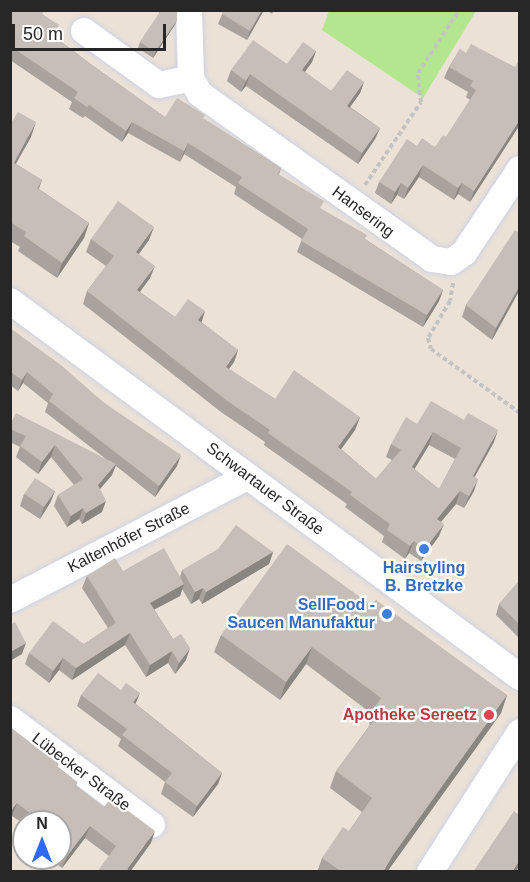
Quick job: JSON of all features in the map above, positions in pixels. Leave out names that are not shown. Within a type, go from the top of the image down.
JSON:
[{"type":"street","points":[[84,31],[159,85],[191,78],[189,10]]},
{"type":"street","name":"Hansering","points":[[191,78],[200,94],[353,204],[432,259],[451,262]]},
{"type":"street","points":[[451,262],[477,239],[519,169]]},
{"type":"street","name":"Schwartauer Straße","points":[[10,301],[519,677]]},
{"type":"street","name":"Kaltenhöfer Straße","points":[[10,600],[247,477]]},
{"type":"street","name":"Lübecker Straße","points":[[10,719],[152,825]]},
{"type":"street","points":[[430,872],[519,732]]},
{"type":"path","points":[[353,204],[421,102],[418,73],[459,10]]},
{"type":"path","points":[[451,262],[454,289],[428,338],[431,349],[519,412]]},
{"type":"green space","points":[[329,11],[476,11],[423,98],[322,30]]},
{"type":"building","points":[[10,10],[44,10],[42,14],[59,25],[53,36],[165,117],[177,98],[205,115],[203,118],[281,168],[278,174],[324,201],[320,208],[367,235],[365,239],[443,290],[427,315],[301,241],[308,229],[238,183],[242,177],[188,143],[184,151],[132,122],[126,131],[89,105],[87,107],[74,98],[78,92],[10,46]]},
{"type":"building","points":[[161,10],[177,10],[177,20],[155,52],[140,42]]},
{"type":"building","points":[[224,10],[262,10],[250,31],[222,14]]},
{"type":"building","points":[[253,40],[287,64],[303,42],[316,51],[302,70],[331,91],[347,70],[364,82],[347,106],[380,128],[362,153],[250,74],[246,81],[231,70]]},
{"type":"building","points":[[471,44],[515,67],[519,60],[519,121],[474,191],[462,183],[458,188],[423,165],[408,188],[401,183],[395,192],[379,182],[407,139],[417,146],[422,138],[435,147],[443,135],[446,137],[476,90],[470,86],[473,81],[449,67],[460,49],[466,53]]},
{"type":"building","points":[[18,112],[36,122],[14,163],[42,180],[37,188],[89,223],[62,263],[24,236],[26,232],[10,222],[10,125]]},
{"type":"building","points":[[118,201],[154,227],[136,252],[155,266],[137,290],[175,317],[188,299],[205,311],[198,320],[238,350],[226,367],[275,399],[294,370],[360,417],[338,447],[376,479],[401,450],[391,444],[406,417],[417,424],[431,401],[464,420],[468,413],[498,430],[473,476],[478,479],[469,496],[460,491],[437,519],[444,524],[425,549],[414,541],[410,546],[387,530],[390,524],[350,495],[352,492],[268,433],[270,430],[226,400],[87,291],[114,256],[91,239]],"holes":[[[433,432],[461,448],[439,489],[412,467]]]},
{"type":"building","points":[[519,229],[519,287],[496,328],[466,305],[515,230],[517,232]]},
{"type":"building","points":[[10,328],[61,365],[103,402],[181,455],[159,486],[49,401],[53,394],[27,372],[22,380],[12,373],[10,376]]},
{"type":"building","points":[[16,413],[116,464],[98,485],[106,501],[86,513],[83,508],[71,516],[58,495],[83,479],[55,445],[42,462],[20,446],[26,436],[10,429]]},
{"type":"building","points":[[35,478],[55,491],[44,507],[24,494]]},
{"type":"building","points":[[236,525],[273,552],[206,592],[203,588],[195,592],[182,570],[218,549]]},
{"type":"building","points":[[287,544],[371,605],[376,600],[507,695],[383,872],[342,872],[322,858],[343,827],[349,831],[372,798],[336,771],[381,711],[375,707],[381,698],[312,647],[286,682],[221,635]]},
{"type":"building","points":[[164,548],[184,584],[150,603],[173,639],[181,634],[190,648],[179,663],[172,651],[150,665],[130,633],[76,668],[63,658],[53,671],[29,653],[53,621],[84,644],[116,623],[87,576],[115,558],[123,571]]},
{"type":"building","points":[[519,581],[519,624],[499,604]]},
{"type":"building","points":[[15,622],[26,643],[10,652],[10,625]]},
{"type":"building","points":[[98,673],[121,690],[126,683],[140,693],[133,702],[222,773],[197,806],[165,782],[172,773],[122,735],[127,729],[81,695]]},
{"type":"building","points":[[10,727],[59,764],[57,767],[77,782],[75,786],[104,807],[111,798],[155,831],[127,869],[131,872],[97,872],[116,846],[90,826],[72,849],[72,810],[26,810],[17,803],[10,812]]},
{"type":"building","points":[[514,811],[519,815],[519,861],[512,872],[473,872]]},
{"type":"place","name":"Hairstyling B. Bretzke","points":[[424,549]]},
{"type":"place","name":"SellFood - Saucen Manufaktur","points":[[387,614]]},
{"type":"place","name":"Apotheke Sereetz","points":[[489,715]]}]
